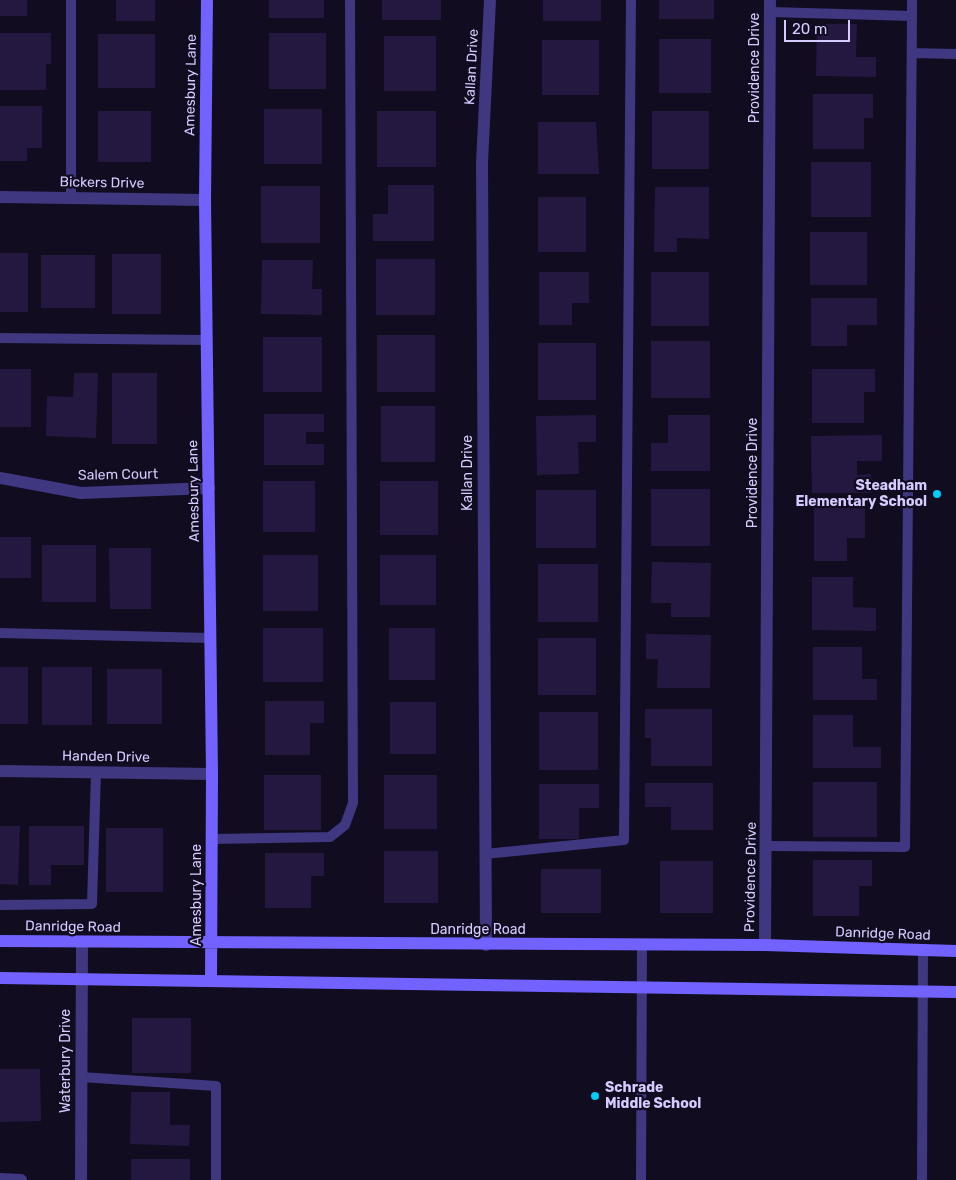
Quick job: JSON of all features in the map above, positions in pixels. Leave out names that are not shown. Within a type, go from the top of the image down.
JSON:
[{"type":"street","name":"Amesbury Lane","points":[[207,0],[205,200],[212,774],[211,981]]},
{"type":"street","name":"Kallan Drive","points":[[486,945],[482,163],[490,0]]},
{"type":"street","name":"Providence Drive","points":[[765,945],[770,6]]},
{"type":"street","name":"Bickers Drive","points":[[0,197],[205,200]]},
{"type":"street","name":"Salem Court","points":[[0,478],[80,493],[209,488]]},
{"type":"street","name":"Handen Drive","points":[[0,771],[212,774]]},
{"type":"street","name":"Danridge Road","points":[[0,941],[765,945],[956,951]]},
{"type":"street","name":"Waterbury Drive","points":[[81,1180],[82,942]]},
{"type":"street","points":[[0,978],[956,992]]},
{"type":"street","points":[[0,1179],[21,1180]]},
{"type":"lane","points":[[71,0],[71,198]]},
{"type":"lane","points":[[212,839],[330,838],[345,825],[353,803],[350,0]]},
{"type":"lane","points":[[485,854],[624,840],[631,0]]},
{"type":"lane","points":[[767,846],[905,847],[912,0]]},
{"type":"lane","points":[[770,6],[912,16]]},
{"type":"lane","points":[[912,53],[956,54]]},
{"type":"lane","points":[[0,338],[206,340]]},
{"type":"lane","points":[[0,633],[210,638]]},
{"type":"lane","points":[[0,905],[92,904],[96,772]]},
{"type":"lane","points":[[641,1180],[642,945]]},
{"type":"lane","points":[[922,1180],[923,950]]},
{"type":"lane","points":[[81,1077],[216,1086],[216,1180]]},
{"type":"building","points":[[0,0],[27,0],[27,16],[0,16]]},
{"type":"building","points":[[116,0],[155,0],[155,21],[116,21]]},
{"type":"building","points":[[269,0],[324,0],[324,18],[269,18]]},
{"type":"building","points":[[382,0],[441,0],[441,20],[382,20]]},
{"type":"building","points":[[543,0],[601,0],[601,21],[543,21]]},
{"type":"building","points":[[659,0],[714,0],[714,19],[659,19]]},
{"type":"building","points":[[817,24],[857,24],[856,57],[876,57],[876,77],[816,76]]},
{"type":"building","points":[[0,33],[51,33],[51,64],[46,64],[46,90],[0,90]]},
{"type":"building","points":[[269,33],[326,33],[326,89],[269,89]]},
{"type":"building","points":[[98,34],[155,34],[155,88],[98,88]]},
{"type":"building","points":[[384,36],[436,36],[436,91],[384,91]]},
{"type":"building","points":[[659,39],[711,39],[711,93],[659,93]]},
{"type":"building","points":[[542,40],[599,40],[599,95],[542,95]]},
{"type":"building","points":[[813,94],[873,94],[873,118],[864,118],[864,149],[813,149]]},
{"type":"building","points":[[0,106],[42,106],[42,148],[27,148],[27,161],[0,161]]},
{"type":"building","points":[[264,109],[322,109],[322,164],[264,164]]},
{"type":"building","points":[[98,111],[151,111],[151,162],[98,162]]},
{"type":"building","points":[[377,111],[436,111],[436,167],[377,167]]},
{"type":"building","points":[[652,111],[709,111],[709,169],[652,169]]},
{"type":"building","points":[[538,122],[596,122],[599,174],[538,174]]},
{"type":"building","points":[[811,162],[871,162],[871,217],[811,217]]},
{"type":"building","points":[[388,185],[434,185],[434,241],[373,241],[373,214],[388,214]]},
{"type":"building","points":[[261,186],[320,186],[320,243],[261,243]]},
{"type":"building","points":[[655,187],[709,187],[709,239],[677,238],[677,252],[654,252]]},
{"type":"building","points":[[538,197],[586,197],[586,252],[538,252]]},
{"type":"building","points":[[810,232],[867,232],[867,285],[810,285]]},
{"type":"building","points":[[0,253],[28,253],[28,312],[0,312]]},
{"type":"building","points":[[112,254],[161,254],[161,314],[112,314]]},
{"type":"building","points":[[41,255],[95,255],[95,308],[41,308]]},
{"type":"building","points":[[376,259],[435,259],[435,315],[376,315]]},
{"type":"building","points":[[262,260],[313,260],[312,289],[322,289],[322,315],[261,314]]},
{"type":"building","points":[[539,272],[589,272],[589,303],[572,303],[572,325],[539,325]]},
{"type":"building","points":[[651,272],[709,272],[709,326],[651,326]]},
{"type":"building","points":[[811,298],[877,298],[877,325],[847,325],[847,346],[811,346]]},
{"type":"building","points":[[377,335],[435,335],[435,392],[377,392]]},
{"type":"building","points":[[263,337],[322,337],[322,392],[263,392]]},
{"type":"building","points":[[651,341],[710,341],[710,398],[651,398]]},
{"type":"building","points":[[538,343],[596,343],[596,400],[538,400]]},
{"type":"building","points":[[0,369],[31,369],[31,427],[0,427]]},
{"type":"building","points":[[812,369],[875,369],[875,392],[864,392],[864,423],[812,423]]},
{"type":"building","points":[[74,373],[98,373],[96,438],[46,436],[47,396],[73,397]]},
{"type":"building","points":[[112,373],[157,373],[157,444],[112,444]]},
{"type":"building","points":[[381,406],[435,406],[435,462],[381,462]]},
{"type":"building","points":[[264,414],[324,414],[324,432],[306,432],[306,444],[324,444],[324,465],[264,465]]},
{"type":"building","points":[[596,415],[596,442],[578,442],[579,474],[537,475],[536,416]]},
{"type":"building","points":[[668,415],[710,415],[710,471],[651,471],[651,443],[668,443]]},
{"type":"building","points":[[882,435],[882,461],[857,461],[857,475],[871,474],[872,493],[812,493],[811,436]]},
{"type":"building","points":[[263,481],[315,481],[315,532],[263,532]]},
{"type":"building","points":[[380,481],[438,481],[438,535],[380,535]]},
{"type":"building","points":[[651,489],[710,489],[710,546],[651,546]]},
{"type":"building","points":[[536,490],[596,490],[596,548],[536,548]]},
{"type":"building","points":[[814,506],[865,506],[865,538],[847,538],[847,561],[814,561]]},
{"type":"building","points":[[0,537],[31,537],[31,578],[0,578]]},
{"type":"building","points":[[42,545],[96,545],[96,602],[42,602]]},
{"type":"building","points":[[109,548],[151,548],[151,609],[110,609]]},
{"type":"building","points":[[263,555],[318,555],[318,611],[263,611]]},
{"type":"building","points":[[380,555],[436,555],[436,605],[380,605]]},
{"type":"building","points":[[652,562],[711,563],[710,617],[671,617],[671,603],[651,603]]},
{"type":"building","points":[[538,564],[598,564],[598,622],[538,622]]},
{"type":"building","points":[[812,577],[853,577],[853,607],[876,608],[876,631],[812,630]]},
{"type":"building","points":[[263,628],[323,628],[323,682],[263,682]]},
{"type":"building","points":[[389,628],[435,628],[435,680],[389,680]]},
{"type":"building","points":[[646,634],[711,635],[710,688],[657,688],[658,659],[646,659]]},
{"type":"building","points":[[538,638],[596,638],[596,695],[538,695]]},
{"type":"building","points":[[813,647],[862,647],[862,679],[877,679],[877,700],[813,700]]},
{"type":"building","points":[[0,667],[28,667],[28,724],[0,724]]},
{"type":"building","points":[[42,667],[92,667],[92,725],[42,725]]},
{"type":"building","points":[[107,669],[162,669],[162,724],[107,724]]},
{"type":"building","points":[[265,701],[324,701],[324,723],[310,723],[310,755],[265,755]]},
{"type":"building","points":[[390,702],[436,702],[436,754],[390,754]]},
{"type":"building","points":[[645,709],[712,709],[712,766],[651,766],[651,738],[645,738]]},
{"type":"building","points":[[539,712],[598,712],[598,770],[539,770]]},
{"type":"building","points":[[813,715],[853,715],[853,747],[881,747],[881,768],[813,768]]},
{"type":"building","points":[[264,775],[321,775],[321,830],[264,830]]},
{"type":"building","points":[[384,775],[437,775],[437,829],[384,829]]},
{"type":"building","points":[[813,782],[877,782],[877,837],[813,837]]},
{"type":"building","points":[[645,783],[713,783],[713,830],[671,830],[671,807],[645,807]]},
{"type":"building","points":[[539,784],[599,784],[599,808],[579,808],[579,839],[539,839]]},
{"type":"building","points":[[0,826],[20,826],[18,885],[0,884]]},
{"type":"building","points":[[29,826],[84,826],[84,865],[51,865],[51,885],[29,885]]},
{"type":"building","points":[[106,828],[163,828],[163,892],[106,892]]},
{"type":"building","points":[[384,851],[438,851],[438,903],[384,903]]},
{"type":"building","points":[[265,853],[324,853],[324,876],[311,876],[311,908],[265,908]]},
{"type":"building","points":[[813,860],[872,860],[872,886],[859,886],[859,916],[813,916]]},
{"type":"building","points":[[660,861],[713,861],[713,913],[660,913]]},
{"type":"building","points":[[541,869],[601,869],[601,913],[541,913]]},
{"type":"building","points":[[132,1018],[191,1018],[191,1073],[132,1073]]},
{"type":"building","points":[[0,1069],[40,1069],[41,1121],[0,1122]]},
{"type":"building","points":[[131,1092],[170,1092],[170,1125],[190,1125],[189,1146],[130,1144]]},
{"type":"building","points":[[131,1159],[190,1159],[190,1180],[131,1180]]},
{"type":"place","name":"Steadham Elementary School","points":[[937,494]]},
{"type":"place","name":"Schrade Middle School","points":[[595,1096]]}]
